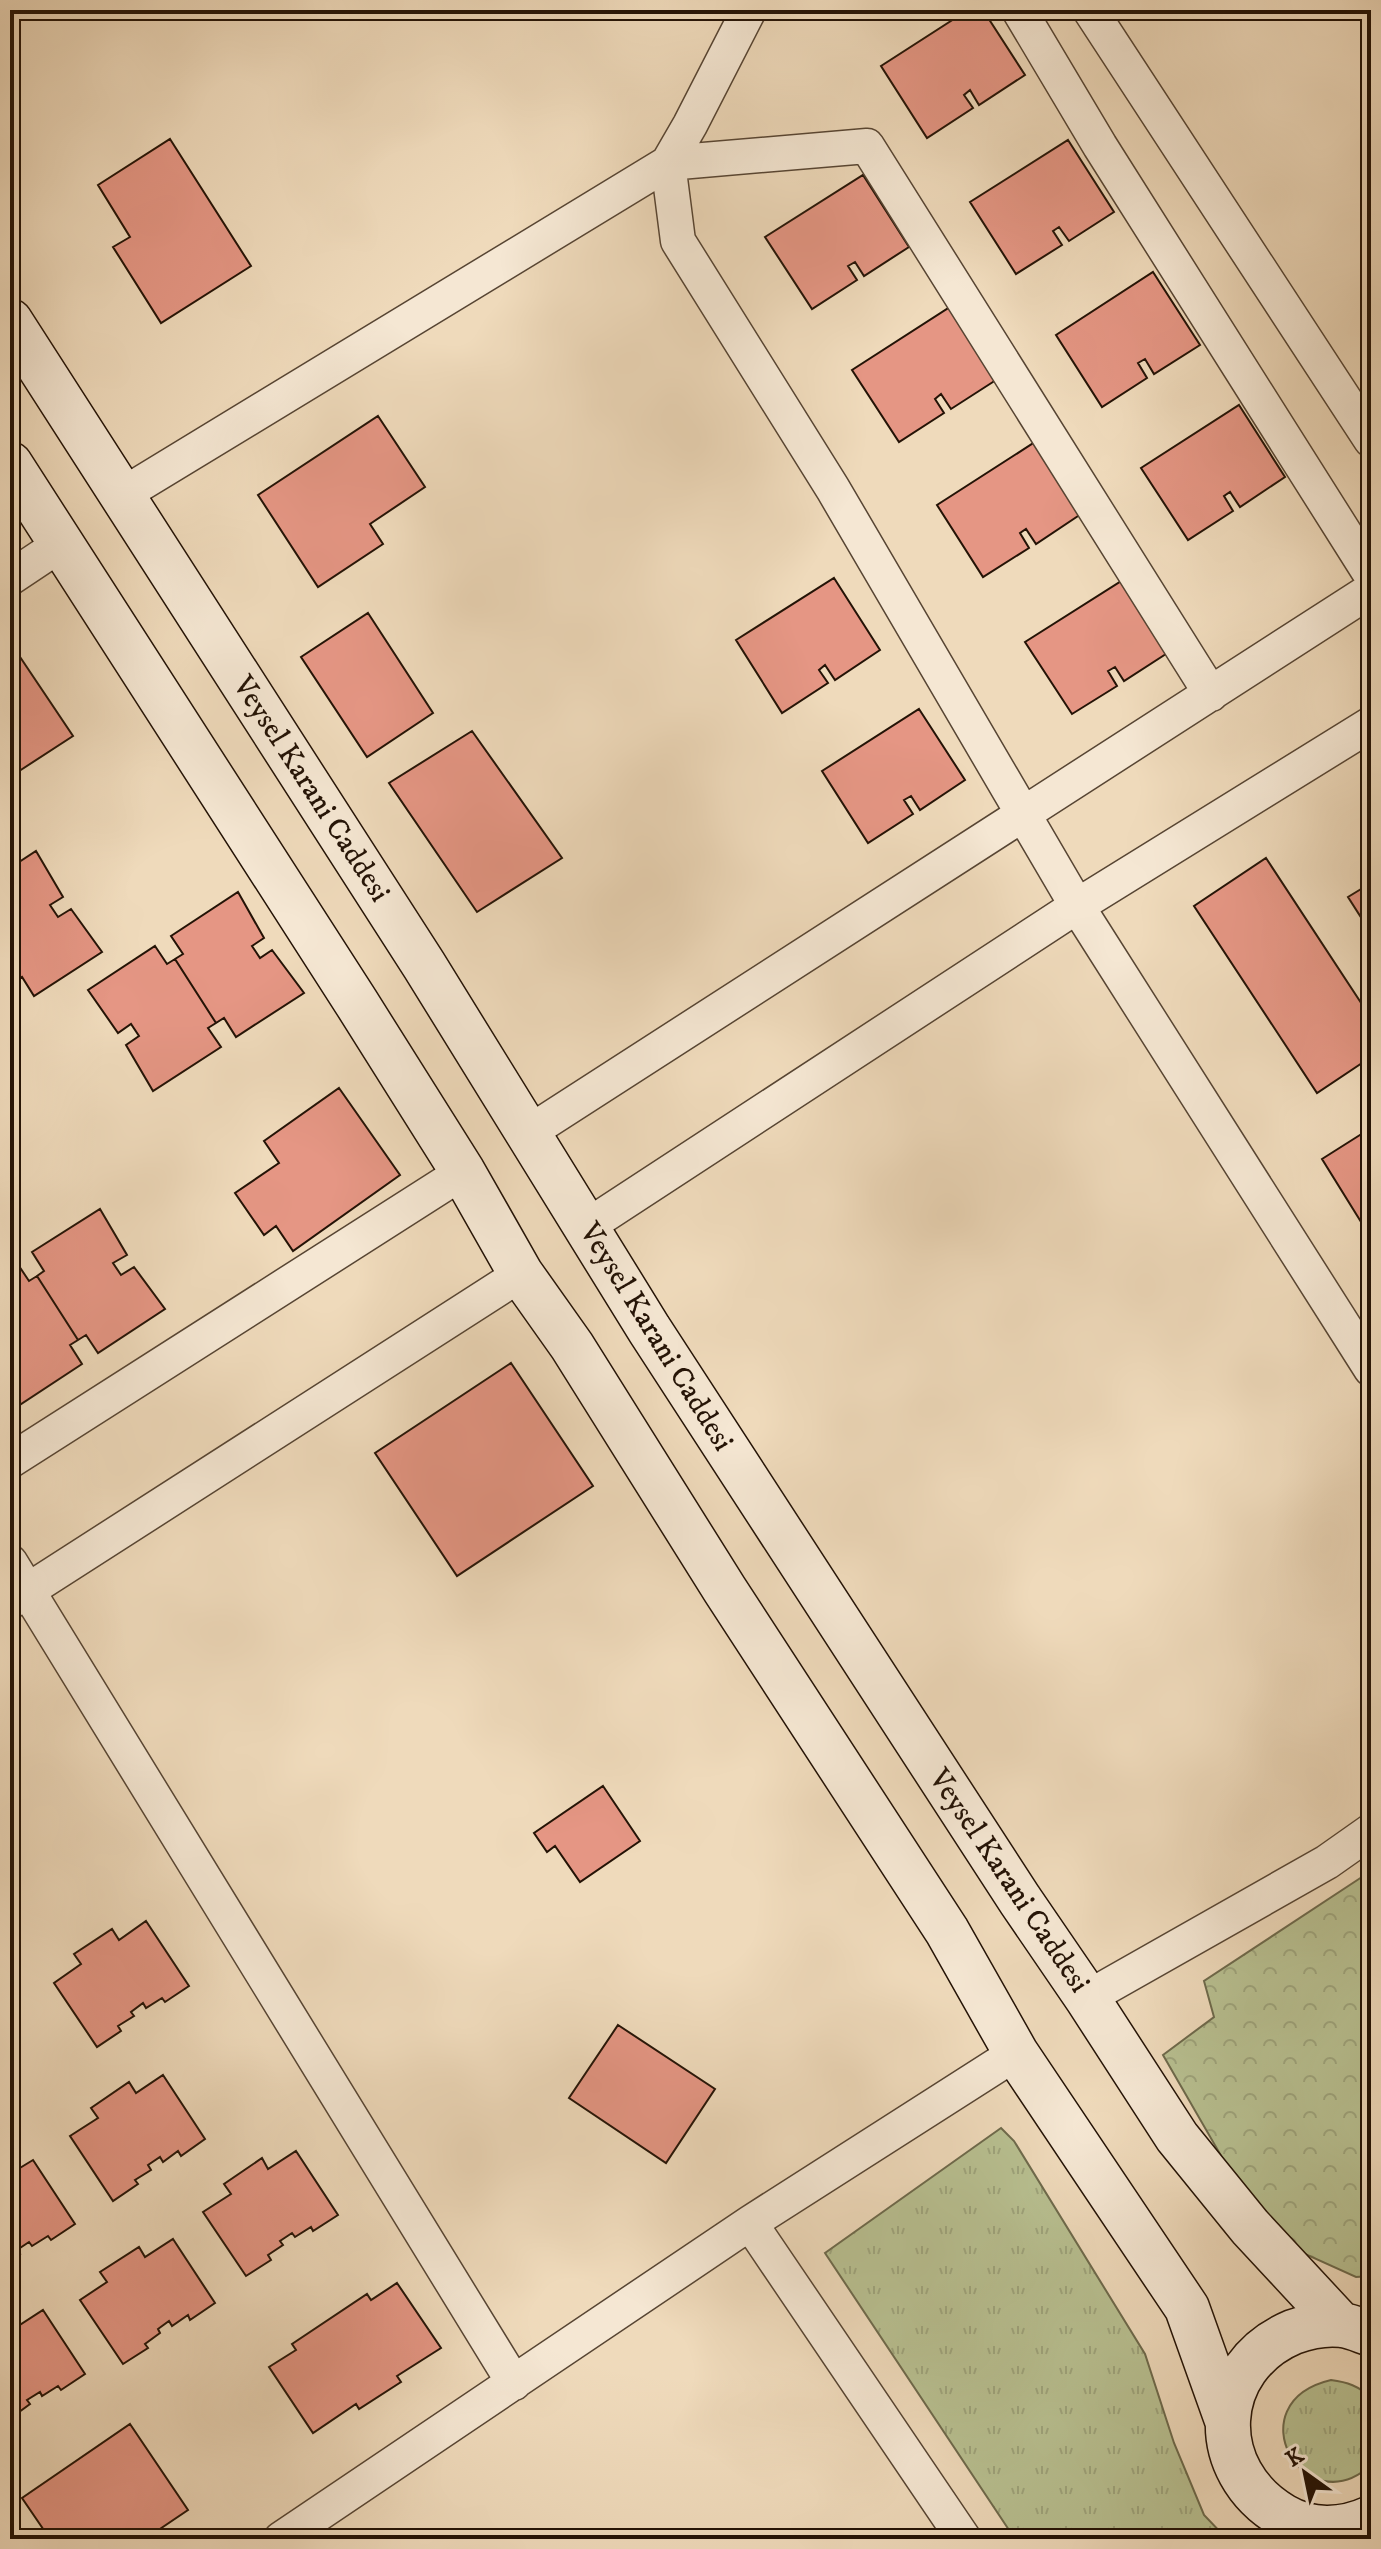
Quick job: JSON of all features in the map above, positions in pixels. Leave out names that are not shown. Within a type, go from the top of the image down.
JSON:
[{"type":"main road","name":"Veysel Karani Caddesi","points":[[10,321],[424,965],[649,1329],[1177,2137],[1250,2227],[1356,2329]]},
{"type":"main road","points":[[10,464],[463,1172],[521,1274],[572,1346],[725,1590],[947,1931],[1016,2053],[1187,2308],[1227,2420],[1230,2452],[1244,2482],[1265,2506],[1293,2522],[1330,2534],[1371,2518]]},
{"type":"main road","points":[[1227,2420],[1235,2388],[1251,2360],[1276,2340],[1306,2327],[1356,2329]]},
{"type":"street","points":[[749,10],[668,163],[678,241],[833,489],[1077,906],[1371,1369]]},
{"type":"street","points":[[1019,10],[1100,146],[1371,575]]},
{"type":"street","points":[[1090,10],[1371,440]]},
{"type":"street","points":[[122,495],[668,163],[867,146],[1211,694]]},
{"type":"street","points":[[10,578],[61,544]]},
{"type":"street","points":[[528,1133],[1371,590]]},
{"type":"street","points":[[586,1227],[1077,906],[1371,724]]},
{"type":"street","points":[[10,1461],[463,1172]]},
{"type":"street","points":[[514,2383],[16,1585],[521,1274]]},
{"type":"street","points":[[1087,1998],[1327,1862],[1371,1831]]},
{"type":"street","points":[[281,2539],[750,2223],[1016,2053]]},
{"type":"street","points":[[750,2223],[949,2534]]},
{"type":"green space","points":[[1371,1871],[1371,2276],[1356,2277],[1305,2254],[1235,2180],[1163,2055],[1214,2017],[1204,1981]]},
{"type":"green space","points":[[1001,2128],[1014,2141],[1145,2354],[1174,2443],[1204,2515],[1227,2539],[1015,2539],[825,2253]]},
{"type":"green space","points":[[1331,2380],[1352,2385],[1371,2398],[1371,2465],[1346,2480],[1323,2481],[1303,2471],[1290,2454],[1283,2433],[1287,2412],[1302,2393]]},
{"type":"building","points":[[968,10],[983,10],[1025,75],[979,105],[970,90],[964,95],[973,108],[927,138],[881,66]]},
{"type":"building","points":[[170,139],[251,266],[161,323],[113,247],[130,237],[98,185]]},
{"type":"building","points":[[1068,140],[1114,212],[1069,241],[1059,227],[1053,231],[1062,245],[1016,274],[970,202]]},
{"type":"building","points":[[863,175],[909,247],[864,276],[855,262],[848,266],[857,280],[812,309],[765,237]]},
{"type":"building","points":[[1153,272],[1200,345],[1154,374],[1145,359],[1138,363],[1147,378],[1102,407],[1056,335]]},
{"type":"building","points":[[950,307],[996,380],[951,409],[941,394],[935,399],[944,413],[899,442],[852,370]]},
{"type":"building","points":[[1239,405],[1285,477],[1240,507],[1230,492],[1224,496],[1233,511],[1188,540],[1141,468]]},
{"type":"building","points":[[378,416],[425,487],[370,524],[383,544],[318,587],[258,495]]},
{"type":"building","points":[[1035,442],[1081,514],[1036,544],[1026,529],[1020,533],[1029,548],[983,577],[937,505]]},
{"type":"building","points":[[834,578],[880,650],[835,680],[825,665],[819,670],[828,683],[782,713],[736,640]]},
{"type":"building","points":[[1123,580],[1169,652],[1124,681],[1115,667],[1108,671],[1117,686],[1072,714],[1025,642]]},
{"type":"building","points":[[368,613],[433,713],[367,757],[301,657]]},
{"type":"building","points":[[10,642],[73,736],[10,777]]},
{"type":"building","points":[[919,709],[965,780],[920,810],[911,796],[904,800],[913,814],[868,843],[822,771]]},
{"type":"building","points":[[472,731],[562,858],[477,912],[389,783]]},
{"type":"building","points":[[36,851],[63,897],[50,905],[58,917],[71,909],[102,952],[34,996],[22,977],[14,982],[10,976],[10,868]]},
{"type":"building","points":[[1266,858],[1371,1018],[1371,1057],[1317,1093],[1194,906]]},
{"type":"building","points":[[1371,883],[1371,933],[1348,897]]},
{"type":"building","points":[[238,892],[264,938],[252,946],[260,958],[272,950],[304,993],[236,1037],[224,1018],[216,1023],[175,959],[183,954],[171,936]]},
{"type":"building","points":[[155,946],[167,964],[175,959],[216,1023],[208,1028],[221,1047],[153,1091],[126,1045],[139,1036],[131,1024],[118,1033],[88,990]]},
{"type":"building","points":[[339,1088],[400,1175],[293,1251],[276,1226],[264,1235],[235,1193],[279,1163],[264,1141]]},
{"type":"building","points":[[1371,1128],[1371,1238],[1322,1159]]},
{"type":"building","points":[[100,1209],[127,1255],[113,1263],[121,1275],[134,1267],[165,1309],[98,1353],[86,1335],[78,1340],[37,1276],[44,1271],[32,1252]]},
{"type":"building","points":[[17,1263],[29,1281],[37,1276],[78,1340],[70,1345],[82,1364],[15,1408],[10,1400],[10,1267]]},
{"type":"building","points":[[511,1363],[593,1486],[457,1576],[375,1453]]},
{"type":"building","points":[[603,1786],[640,1841],[580,1882],[555,1846],[547,1852],[534,1833]]},
{"type":"building","points":[[146,1921],[189,1986],[165,2002],[162,1998],[146,2008],[143,2003],[131,2012],[134,2016],[118,2026],[121,2031],[97,2047],[54,1983],[81,1964],[74,1954],[112,1929],[119,1940]]},
{"type":"building","points":[[618,2025],[715,2089],[666,2163],[569,2098]]},
{"type":"building","points":[[163,2075],[205,2139],[181,2156],[178,2151],[163,2162],[160,2157],[148,2165],[151,2170],[135,2180],[138,2184],[113,2201],[70,2136],[98,2118],[91,2108],[129,2082],[136,2093]]},
{"type":"building","points":[[296,2151],[338,2215],[313,2231],[311,2227],[295,2237],[292,2233],[280,2241],[283,2245],[268,2255],[271,2260],[246,2276],[203,2212],[231,2194],[224,2184],[262,2158],[268,2169]]},
{"type":"building","points":[[33,2160],[75,2224],[51,2240],[48,2236],[32,2246],[29,2242],[17,2250],[20,2254],[10,2260],[10,2174]]},
{"type":"building","points":[[173,2239],[215,2303],[190,2320],[188,2315],[172,2326],[169,2321],[158,2329],[160,2333],[145,2344],[148,2348],[123,2364],[80,2300],[107,2282],[100,2272],[139,2247],[145,2257]]},
{"type":"building","points":[[397,2283],[441,2348],[397,2376],[401,2382],[359,2409],[356,2404],[313,2433],[269,2367],[296,2350],[292,2344],[367,2294],[371,2300]]},
{"type":"building","points":[[43,2310],[85,2374],[61,2390],[58,2386],[42,2396],[40,2392],[27,2400],[30,2404],[15,2415],[17,2419],[10,2424],[10,2319],[15,2328]]},
{"type":"building","points":[[130,2424],[188,2510],[145,2539],[50,2539],[22,2498]]}]
